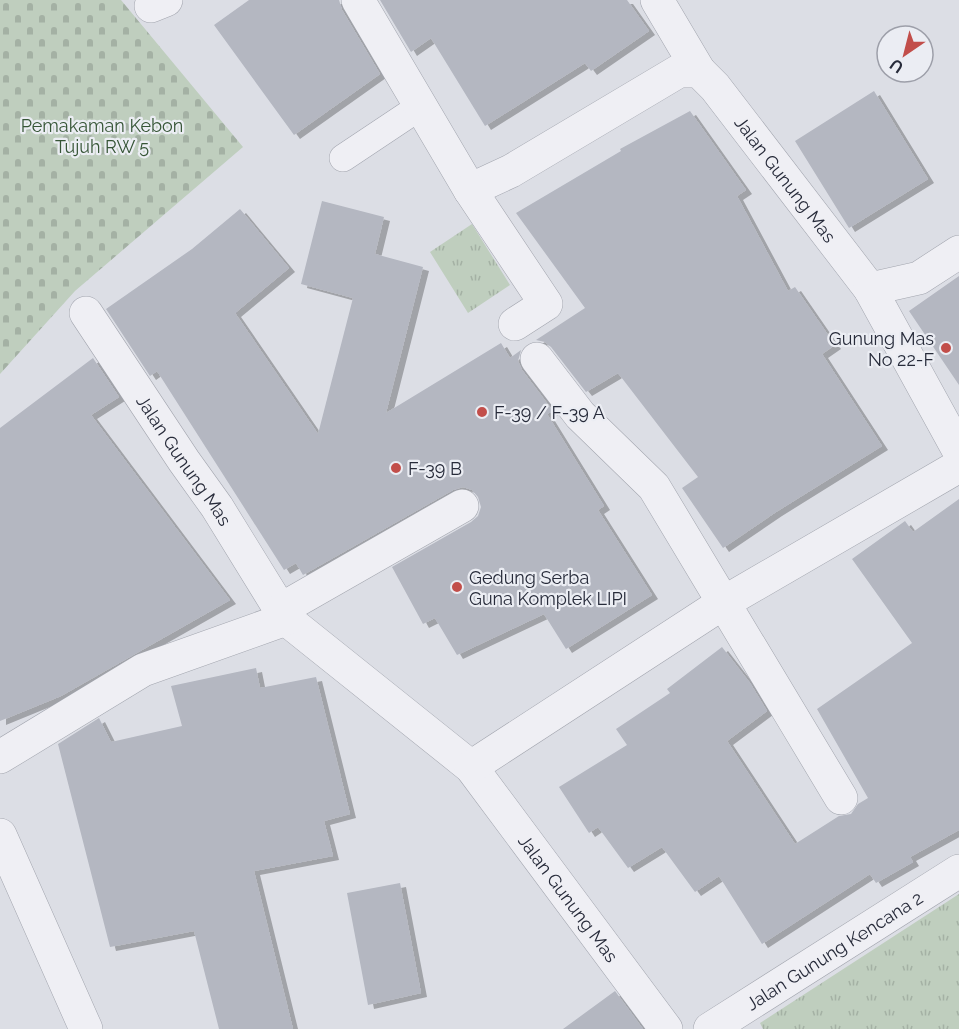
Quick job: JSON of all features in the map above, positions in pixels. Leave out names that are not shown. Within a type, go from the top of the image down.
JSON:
[{"type":"street","points":[[358,0],[470,190],[546,304],[515,324]]},
{"type":"street","name":"Jalan Gunung Mas","points":[[657,0],[699,71],[715,87],[870,289],[959,451]]},
{"type":"street","points":[[470,190],[511,171],[679,71],[699,71]]},
{"type":"street","points":[[870,289],[919,278],[959,252]]},
{"type":"street","name":"Jalan Gunung Mas","points":[[86,313],[217,507],[283,614],[471,767],[666,1029]]},
{"type":"street","points":[[537,359],[580,415],[654,487],[841,798]]},
{"type":"street","points":[[471,767],[723,603],[959,466]]},
{"type":"street","points":[[0,757],[143,670],[283,614],[462,506]]},
{"type":"street","points":[[0,835],[86,1029]]},
{"type":"street","name":"Jalan Gunung Kencana 2","points":[[710,1029],[959,871]]},
{"type":"lane","points":[[343,158],[421,106]]},
{"type":"green space","name":"Pemakaman Kebon Tujuh RW 5","points":[[0,0],[121,0],[243,147],[75,291],[0,374]]},
{"type":"green space","points":[[472,224],[510,285],[468,313],[430,252]]},
{"type":"green space","points":[[959,894],[959,1029],[763,1029],[760,1023]]},
{"type":"building","points":[[249,0],[339,0],[342,10],[380,74],[294,135],[214,25]]},
{"type":"building","points":[[380,0],[627,0],[649,31],[591,71],[585,63],[485,126],[431,38],[411,52]]},
{"type":"building","points":[[874,91],[928,179],[849,228],[795,141]]},
{"type":"building","points":[[690,111],[746,190],[737,196],[788,291],[795,287],[835,345],[822,354],[882,446],[723,548],[682,488],[698,477],[618,373],[586,392],[551,347],[545,342],[536,340],[585,308],[516,213],[621,151],[620,149]]},
{"type":"building","points":[[322,201],[384,217],[375,254],[423,267],[386,413],[501,343],[510,358],[521,350],[518,361],[522,370],[553,411],[547,414],[604,506],[598,510],[652,595],[566,649],[544,614],[457,655],[435,618],[423,624],[392,567],[478,516],[481,507],[478,497],[472,490],[463,487],[453,490],[303,575],[296,563],[284,570],[157,371],[150,376],[106,309],[192,249],[240,209],[289,268],[235,313],[318,434],[353,298],[301,284]]},
{"type":"building","name":"Gunung Mas No 22-F","points":[[959,276],[959,385],[909,311]]},
{"type":"building","points":[[93,358],[119,397],[91,415],[230,600],[61,696],[0,721],[0,428]]},
{"type":"building","points":[[959,499],[959,830],[910,857],[913,862],[876,883],[870,874],[762,944],[719,876],[695,892],[662,847],[628,868],[598,827],[589,833],[559,787],[627,745],[616,729],[670,693],[667,689],[722,647],[750,683],[767,711],[727,741],[795,844],[839,816],[851,814],[858,804],[868,798],[817,709],[912,643],[852,559],[905,521],[913,532]]},
{"type":"building","points":[[256,668],[260,688],[316,677],[350,814],[324,821],[333,856],[254,871],[293,1029],[219,1029],[194,931],[110,947],[58,744],[99,718],[111,742],[182,726],[171,686]]},
{"type":"building","points":[[400,883],[421,993],[368,1005],[347,893]]},
{"type":"building","points":[[615,991],[643,1029],[563,1029]]},
{"type":"place","name":"Gunung Mas No 22-F","points":[[946,348]]},
{"type":"place","name":"F-39 / F-39 A","points":[[482,412]]},
{"type":"place","name":"F-39 B","points":[[396,468]]},
{"type":"place","name":"Gedung Serba Guna Komplek LIPI","points":[[457,587]]}]
